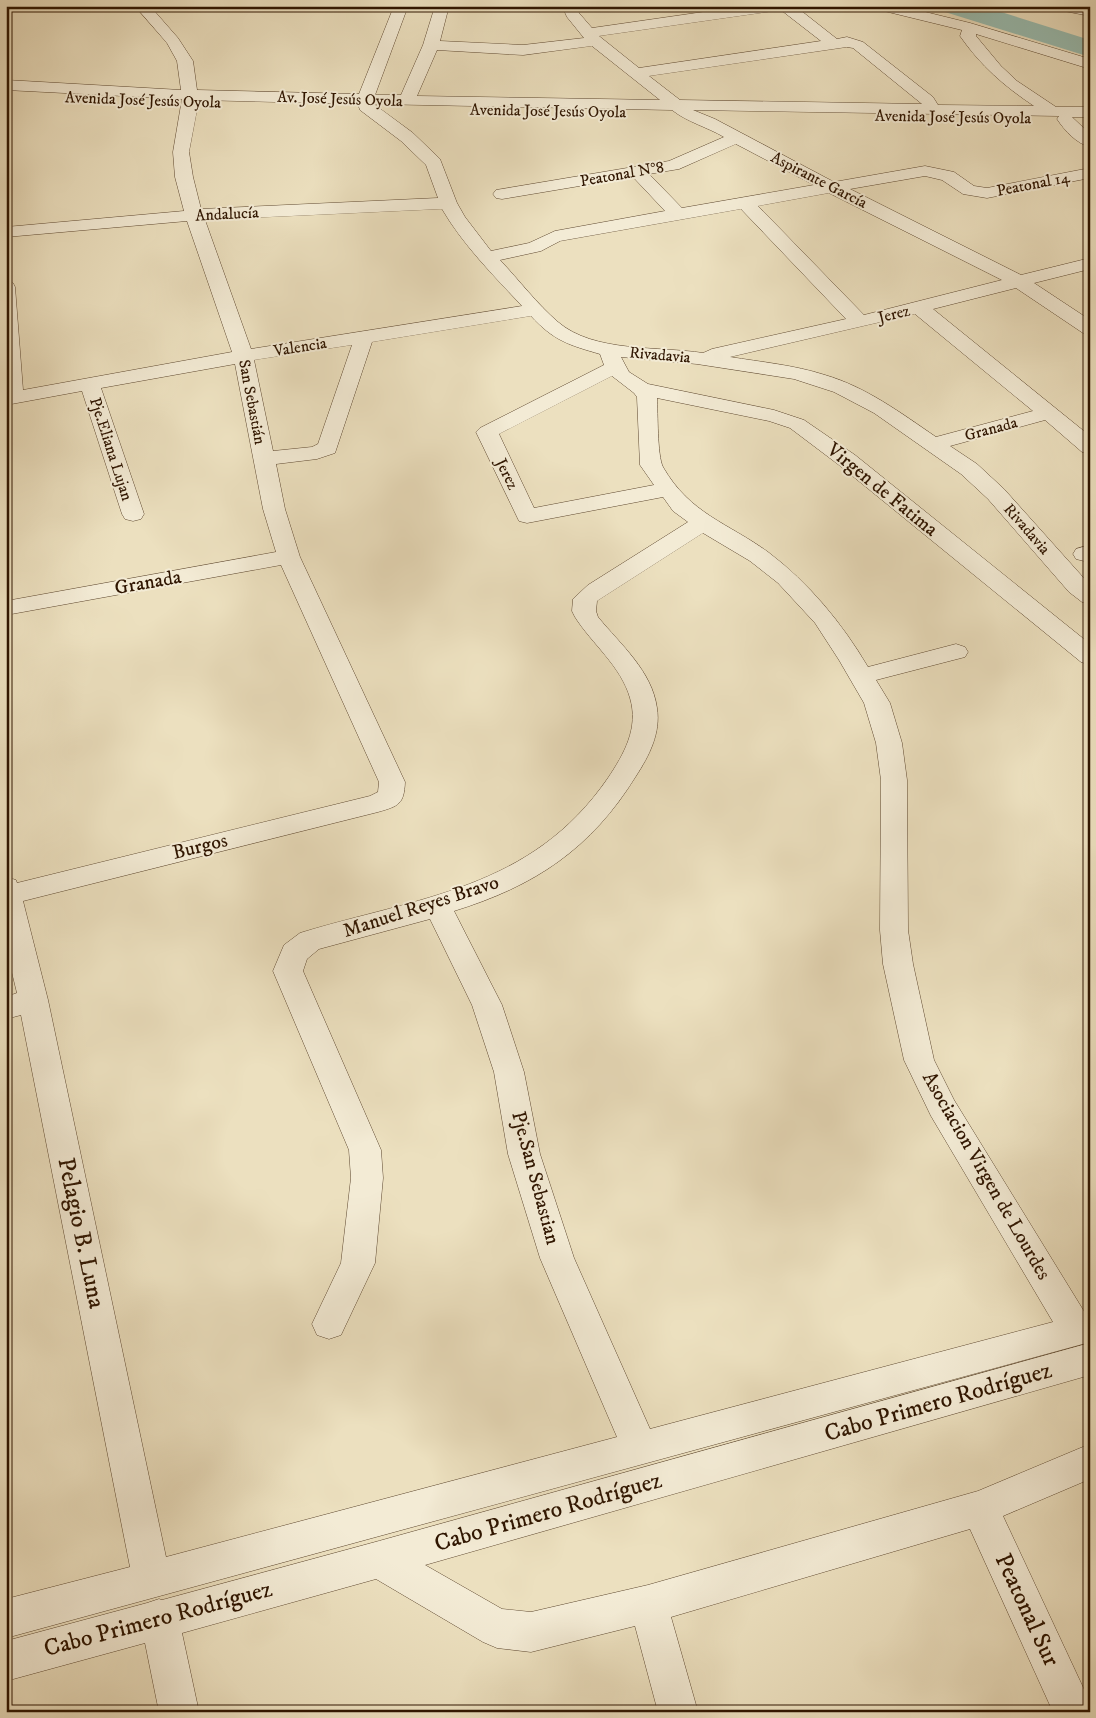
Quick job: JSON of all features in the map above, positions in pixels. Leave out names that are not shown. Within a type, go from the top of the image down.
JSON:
[{"type":"street","name":"San Sebastián","points":[[142,6],[173,41],[185,61],[191,99],[181,152],[184,177],[194,216],[235,330],[274,509],[289,558],[392,782],[391,797]]},
{"type":"street","points":[[366,103],[401,6]]},
{"type":"street","points":[[407,100],[431,45],[442,6]]},
{"type":"street","name":"Aspirante García","points":[[569,6],[572,14],[592,37],[634,73],[681,109],[1019,281],[1090,330]]},
{"type":"street","points":[[431,45],[523,50],[778,6]]},
{"type":"street","points":[[786,6],[834,44]]},
{"type":"street","points":[[881,6],[970,27],[1090,64]]},
{"type":"street","points":[[1059,6],[1090,12]]},
{"type":"street","points":[[970,27],[968,36],[995,69],[1011,84],[1058,115],[1090,142]]},
{"type":"street","points":[[634,73],[847,42],[858,45],[927,100],[934,110],[1058,115],[1090,112]]},
{"type":"street","points":[[6,85],[191,99]]},
{"type":"street","name":"Avenida José Jesús Oyola","points":[[6,93],[366,103],[1058,115],[1090,118]]},
{"type":"street","name":"Av. José Jesús Oyola","points":[[366,103],[407,100],[681,109]]},
{"type":"street","name":"Rivadavia","points":[[366,103],[407,137],[434,164],[448,203],[457,219],[487,257],[552,327],[612,359],[697,358],[794,373],[818,379],[841,388],[881,409],[969,469],[996,494],[1077,587],[1090,597]]},
{"type":"street","name":"Avenida José Jesús Oyola","points":[[681,109],[721,106],[934,110]]},
{"type":"street","name":"Peatonal N°8","points":[[502,194],[674,165],[737,137]]},
{"type":"street","points":[[637,171],[678,215]]},
{"type":"street","name":"Peatonal 14","points":[[487,257],[535,246],[555,236],[925,171],[948,176],[969,190],[987,193],[1090,173]]},
{"type":"street","name":"Andalucía","points":[[6,232],[194,216],[448,203]]},
{"type":"street","points":[[745,203],[860,322]]},
{"type":"street","name":"Jerez","points":[[697,358],[920,308],[1090,263]]},
{"type":"street","points":[[6,287],[9,398]]},
{"type":"street","points":[[920,308],[1090,447]]},
{"type":"street","name":"Valencia","points":[[9,398],[90,385],[242,356],[535,310]]},
{"type":"street","points":[[263,459],[317,453],[327,448],[364,337]]},
{"type":"street","points":[[612,359],[622,376],[642,389]]},
{"type":"street","name":"Jerez","points":[[612,359],[487,432],[527,516],[668,489]]},
{"type":"street","name":"Pje.Eliana Lujan","points":[[90,385],[133,514]]},
{"type":"street","name":"Asociacion Virgen de Lourdes","points":[[642,389],[647,397],[648,450],[651,465],[668,489],[682,506],[704,523],[758,556],[786,578],[823,618],[862,676],[877,703],[889,743],[894,780],[894,930],[898,964],[919,1060],[942,1107],[1085,1339]]},
{"type":"street","name":"Virgen de Fatima","points":[[642,389],[774,416],[797,424],[847,460],[1090,658]]},
{"type":"street","name":"Granada","points":[[934,444],[1048,414]]},
{"type":"street","name":"Manuel Reyes Bravo","points":[[329,1324],[358,1263],[367,1178],[365,1150],[288,971],[294,953],[310,941],[437,906],[493,887],[537,865],[572,836],[607,801],[634,759],[643,739],[646,711],[641,689],[626,664],[592,625],[584,612],[585,599],[596,590],[704,523]]},
{"type":"street","name":"Granada","points":[[6,608],[289,558]]},
{"type":"street","points":[[862,676],[956,652]]},
{"type":"street","name":"Burgos","points":[[7,891],[378,803],[391,797]]},
{"type":"street","name":"Pelagio B. Luna","points":[[7,891],[20,1004],[152,1580]]},
{"type":"street","name":"Pje.San Sebastian","points":[[437,906],[487,1006],[509,1072],[524,1154],[557,1258],[640,1448]]},
{"type":"street","name":"Cabo Primero Rodríguez","points":[[6,1619],[640,1448],[1085,1339]]},
{"type":"street","name":"Cabo Primero Rodríguez","points":[[6,1661],[378,1560],[1085,1339]]},
{"type":"street","points":[[378,1560],[497,1628],[532,1632],[648,1604],[980,1508],[1090,1461]]},
{"type":"street","name":"Peatonal Sur","points":[[980,1508],[1074,1712]]},
{"type":"street","points":[[648,1604],[678,1712]]},
{"type":"street","points":[[159,1618],[179,1712]]},
{"type":"waterway","points":[[954,6],[1090,49]]}]
